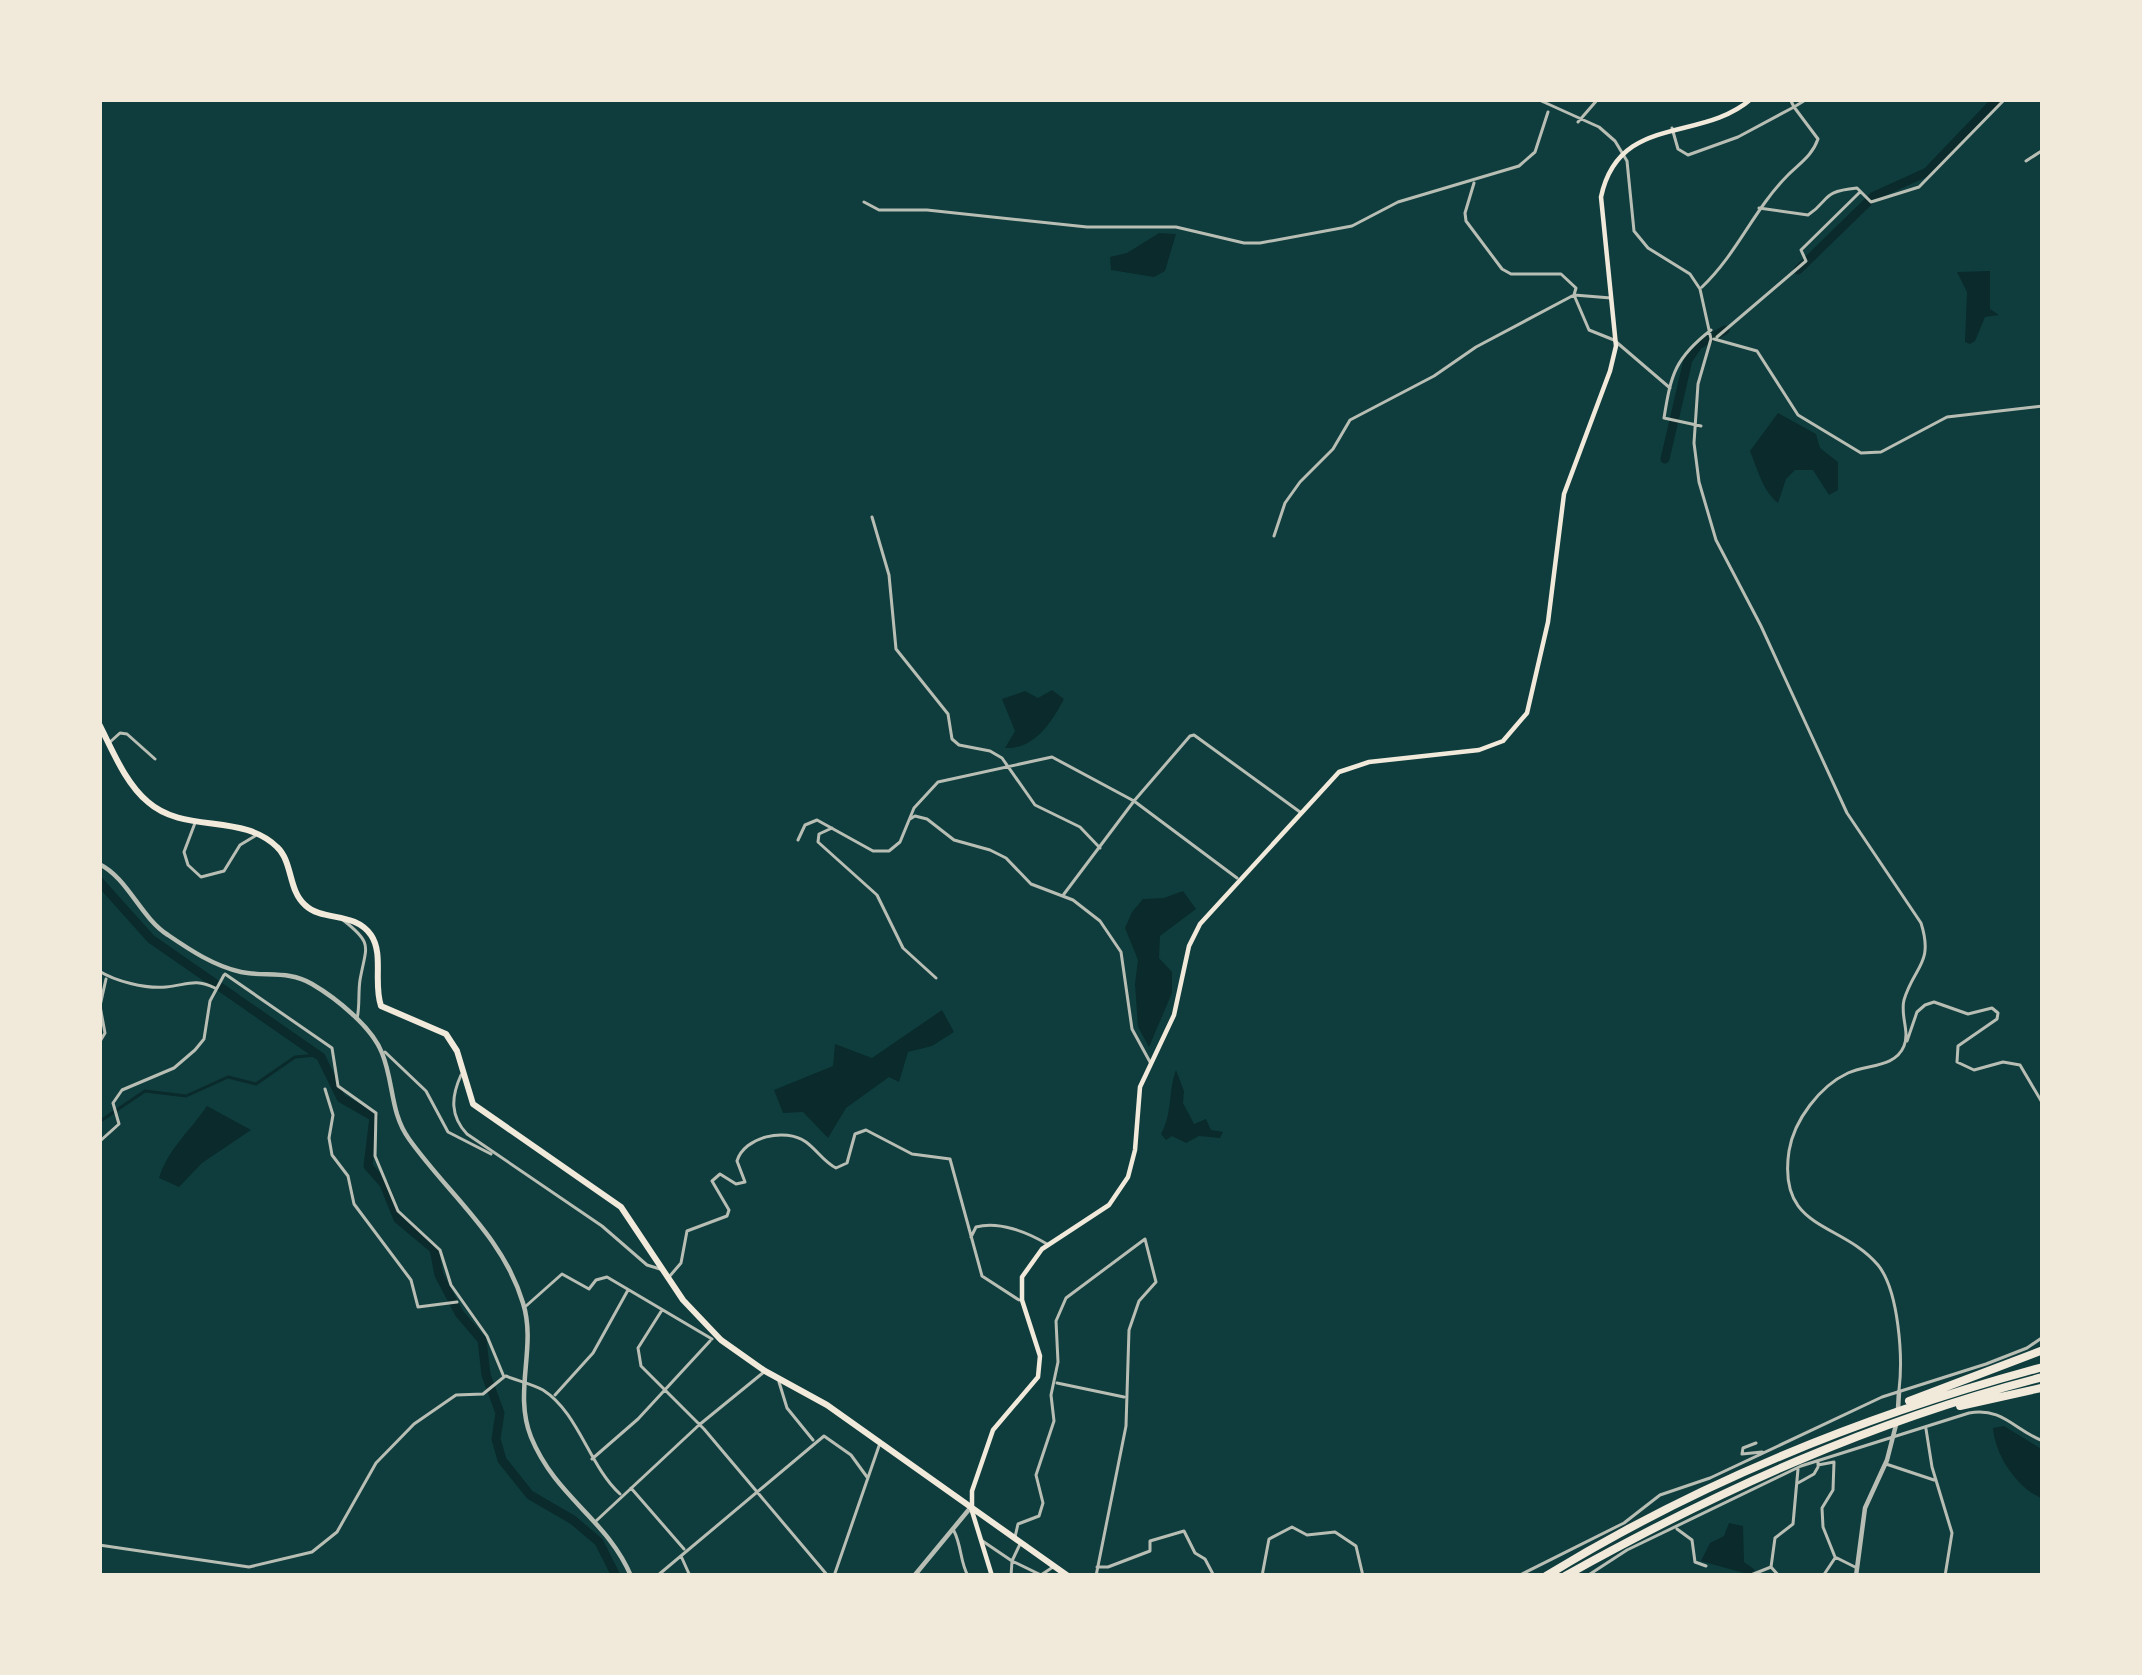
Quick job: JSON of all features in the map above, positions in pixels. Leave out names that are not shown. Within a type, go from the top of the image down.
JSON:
[{"type":"highway","points":[[1546,1576],[1687,1499],[1972,1374],[2043,1350]]},
{"type":"highway","points":[[1831,1434],[2043,1367]]},
{"type":"highway","points":[[1565,1576],[1797,1458],[2043,1377]]},
{"type":"highway","points":[[1924,1414],[2041,1388]]},
{"type":"main road","points":[[992,1576],[971,1507],[972,1490],[993,1430],[1038,1377],[1040,1356],[1021,1287],[1026,1267],[1049,1245],[1101,1213],[1123,1188],[1132,1166],[1140,1087],[1178,1004],[1194,934],[1330,778],[1349,767],[1479,750],[1503,741],[1520,724],[1544,644],[1564,494],[1610,371],[1616,341],[1601,197],[1611,166],[1622,153],[1672,128],[1718,118],[1751,99]]},
{"type":"main road","points":[[99,724],[134,788],[148,802],[167,814],[258,835],[283,854],[297,894],[307,907],[352,919],[371,936],[377,949],[374,987],[381,1006],[446,1034],[457,1051],[473,1104],[621,1207],[714,1337],[880,1442],[1069,1576]]},
{"type":"street","points":[[1537,99],[1606,133],[1628,169],[1634,231],[1648,248],[1680,266],[1700,289],[1713,339],[1699,384],[1699,482],[1727,564],[1761,626],[1846,813],[1921,923],[1928,952],[1904,1001],[1906,1043]]},
{"type":"street","points":[[1579,121],[1598,99]]},
{"type":"street","points":[[1700,289],[1742,241],[1759,208],[1816,145],[1818,140],[1790,99]]},
{"type":"street","points":[[1672,128],[1678,149],[1688,155],[1738,137],[1807,99]]},
{"type":"street","points":[[1713,339],[1806,261],[1803,254],[1846,203],[1919,187],[2005,99]]},
{"type":"street","points":[[864,202],[878,210],[927,210],[1087,227],[1191,229],[1244,244],[1352,226],[1398,202],[1519,166],[1540,141],[1548,112]]},
{"type":"street","points":[[2026,161],[2043,150]]},
{"type":"street","points":[[1475,181],[1466,221],[1502,269],[1517,275],[1561,274],[1576,288],[1574,295],[1589,330],[1616,341],[1670,388]]},
{"type":"street","points":[[1759,208],[1808,215],[1828,194],[1857,188],[1867,196]]},
{"type":"street","points":[[1274,536],[1285,503],[1333,449],[1350,420],[1574,295],[1613,299]]},
{"type":"street","points":[[1698,426],[1664,418],[1676,363],[1711,330]]},
{"type":"street","points":[[1713,339],[1757,351],[1798,415],[1852,451],[1881,452],[1947,417],[2043,406]]},
{"type":"street","points":[[872,518],[889,575],[896,649],[947,715],[952,739],[968,748],[990,751],[1009,765],[1035,805],[1080,827],[1100,848]]},
{"type":"street","points":[[105,739],[128,734],[154,759]]},
{"type":"street","points":[[1063,896],[1134,801],[1194,735],[1300,812]]},
{"type":"street","points":[[798,840],[803,827],[813,821],[882,853],[900,842],[904,824],[938,782],[1059,758],[1134,801],[1238,879]]},
{"type":"street","points":[[904,824],[915,816],[927,819],[948,837],[1006,858],[1030,884],[1087,910],[1116,940],[1126,973],[1132,1029],[1150,1062]]},
{"type":"street","points":[[196,822],[184,852],[188,865],[201,877],[224,871],[240,844],[258,835]]},
{"type":"street","points":[[832,827],[819,834],[818,842],[877,895],[903,948],[936,978]]},
{"type":"street","points":[[99,864],[110,870],[151,923],[332,1048],[338,1086],[376,1113],[375,1156],[398,1211],[434,1240],[460,1301],[488,1336],[504,1377]]},
{"type":"street","points":[[337,916],[366,942],[368,952],[359,982],[356,1021]]},
{"type":"street","points":[[99,971],[107,977],[163,987],[193,980],[217,989]]},
{"type":"street","points":[[99,1142],[119,1124],[113,1103],[122,1090],[173,1067],[203,1040],[210,1001],[226,971]]},
{"type":"street","points":[[226,971],[297,976],[341,1005],[426,1091],[448,1132],[498,1156]]},
{"type":"street","points":[[99,1043],[105,1033],[100,1006],[107,977]]},
{"type":"street","points":[[1856,1576],[1865,1508],[1895,1437],[1901,1352],[1885,1277],[1870,1258],[1803,1214],[1792,1196],[1788,1156],[1798,1125],[1817,1097],[1850,1072],[1892,1060],[1906,1043],[1917,1012],[1934,1002],[1968,1014],[1992,1008],[1998,1013],[1997,1019],[1958,1046],[1957,1062],[1974,1070],[2003,1062],[2020,1065],[2043,1104]]},
{"type":"street","points":[[382,1050],[396,1115],[407,1137],[493,1241],[525,1307],[522,1382],[528,1428],[547,1471],[608,1535],[631,1576]]},
{"type":"street","points":[[462,1073],[454,1100],[457,1123],[602,1226],[653,1270],[662,1268]]},
{"type":"street","points":[[325,1089],[333,1115],[332,1155],[348,1176],[354,1204],[404,1268],[418,1307],[460,1301]]},
{"type":"street","points":[[668,1278],[681,1263],[687,1231],[722,1220],[730,1210],[712,1186],[720,1174],[741,1185],[746,1178],[737,1161],[739,1153],[760,1139],[800,1138],[836,1168],[847,1163],[855,1134],[866,1130],[912,1154],[950,1159],[982,1276],[1023,1302]]},
{"type":"street","points":[[971,1238],[976,1227],[986,1224],[1049,1245]]},
{"type":"street","points":[[1011,1576],[1018,1524],[1039,1516],[1042,1503],[1036,1475],[1054,1421],[1056,1321],[1066,1298],[1145,1239],[1156,1282],[1139,1300],[1129,1330],[1126,1426],[1096,1576]]},
{"type":"street","points":[[525,1307],[565,1273],[588,1288],[608,1277],[714,1337],[592,1459]]},
{"type":"street","points":[[553,1398],[593,1353],[628,1289]]},
{"type":"street","points":[[662,1310],[637,1355],[641,1366],[831,1576],[880,1442]]},
{"type":"street","points":[[1518,1576],[1624,1523],[1660,1495],[1710,1478],[1899,1391],[2027,1348],[2043,1336]]},
{"type":"street","points":[[594,1522],[765,1371]]},
{"type":"street","points":[[504,1377],[553,1398],[622,1496]]},
{"type":"street","points":[[99,1545],[249,1567],[312,1552],[337,1532],[376,1463],[414,1424],[456,1395],[483,1394],[504,1377]]},
{"type":"street","points":[[779,1377],[787,1408],[814,1442]]},
{"type":"street","points":[[1054,1382],[1126,1397]]},
{"type":"street","points":[[1587,1576],[1627,1550],[1798,1467],[1926,1427],[1986,1411],[2004,1415],[2023,1432],[2043,1441]]},
{"type":"street","points":[[1926,1427],[1952,1533],[1945,1576]]},
{"type":"street","points":[[657,1576],[824,1436],[851,1455],[867,1477]]},
{"type":"street","points":[[1756,1443],[1742,1448],[1742,1454],[1764,1453]]},
{"type":"street","points":[[1818,1463],[1834,1462],[1833,1490],[1822,1508],[1823,1527],[1835,1557],[1823,1576]]},
{"type":"street","points":[[1797,1484],[1814,1474],[1818,1463]]},
{"type":"street","points":[[1886,1464],[1936,1480]]},
{"type":"street","points":[[1779,1576],[1771,1567],[1775,1538],[1793,1524],[1798,1467]]},
{"type":"street","points":[[631,1488],[682,1552],[690,1576]]},
{"type":"street","points":[[914,1576],[971,1507]]},
{"type":"street","points":[[1262,1576],[1269,1539],[1292,1527],[1307,1535],[1335,1532],[1346,1539],[1356,1546],[1363,1576]]},
{"type":"street","points":[[1676,1528],[1691,1540],[1696,1562],[1705,1565],[1701,1576]]},
{"type":"street","points":[[1097,1567],[1108,1568],[1150,1551],[1150,1541],[1184,1531],[1214,1576]]},
{"type":"street","points":[[954,1532],[961,1546],[961,1566],[968,1576]]},
{"type":"street","points":[[980,1539],[1041,1575],[1055,1566]]},
{"type":"street","points":[[1835,1557],[1857,1567]]},
{"type":"street","points":[[1751,1575],[1771,1567]]},
{"type":"water","points":[[1159,233],[1176,234],[1165,271],[1154,277],[1111,270],[1110,257],[1127,253]]},
{"type":"water","points":[[1990,271],[1990,309],[1999,315],[1985,317],[1970,344],[1965,342],[1967,292],[1957,272]]},
{"type":"water","points":[[1778,413],[1816,434],[1820,448],[1838,462],[1838,490],[1829,495],[1813,470],[1795,470],[1786,479],[1778,503],[1768,492],[1750,451]]},
{"type":"water","points":[[1052,690],[1064,699],[1048,725],[1025,744],[1005,748],[1015,731],[1002,699],[1025,691],[1038,698]]},
{"type":"water","points":[[1183,891],[1196,909],[1160,936],[1159,958],[1172,972],[1172,993],[1149,1047],[1138,1027],[1138,960],[1125,928],[1143,899]]},
{"type":"water","points":[[942,1010],[954,1032],[932,1046],[908,1052],[899,1082],[889,1077],[846,1108],[828,1138],[803,1112],[783,1113],[774,1090],[833,1066],[835,1044],[872,1058]]},
{"type":"water","points":[[1176,1070],[1183,1103],[1194,1124],[1206,1119],[1211,1130],[1223,1132],[1220,1138],[1199,1136],[1186,1143],[1172,1136],[1166,1140],[1161,1134]]},
{"type":"water","points":[[207,1106],[251,1130],[202,1163],[179,1187],[159,1178],[174,1149]]},
{"type":"water","points":[[2004,1426],[2043,1450],[2043,1499],[2025,1488],[2003,1460],[1993,1428]]},
{"type":"water","points":[[1729,1523],[1743,1526],[1744,1562],[1755,1570],[1751,1575],[1701,1561],[1710,1543],[1724,1536]]},
{"type":"waterway","points":[[1798,270],[1874,196],[1927,172],[1997,99]]},
{"type":"waterway","points":[[1665,459],[1688,360],[1698,345],[1725,330]]},
{"type":"waterway","points":[[99,881],[151,939],[321,1057],[341,1098],[374,1117],[368,1166],[384,1184],[398,1219],[434,1249],[439,1275],[459,1313],[482,1340],[486,1375],[500,1413],[496,1439],[502,1460],[530,1495],[599,1542],[616,1576]]},
{"type":"waterway","points":[[99,1122],[145,1091],[186,1096],[228,1077],[256,1084],[295,1057],[317,1055]]}]
